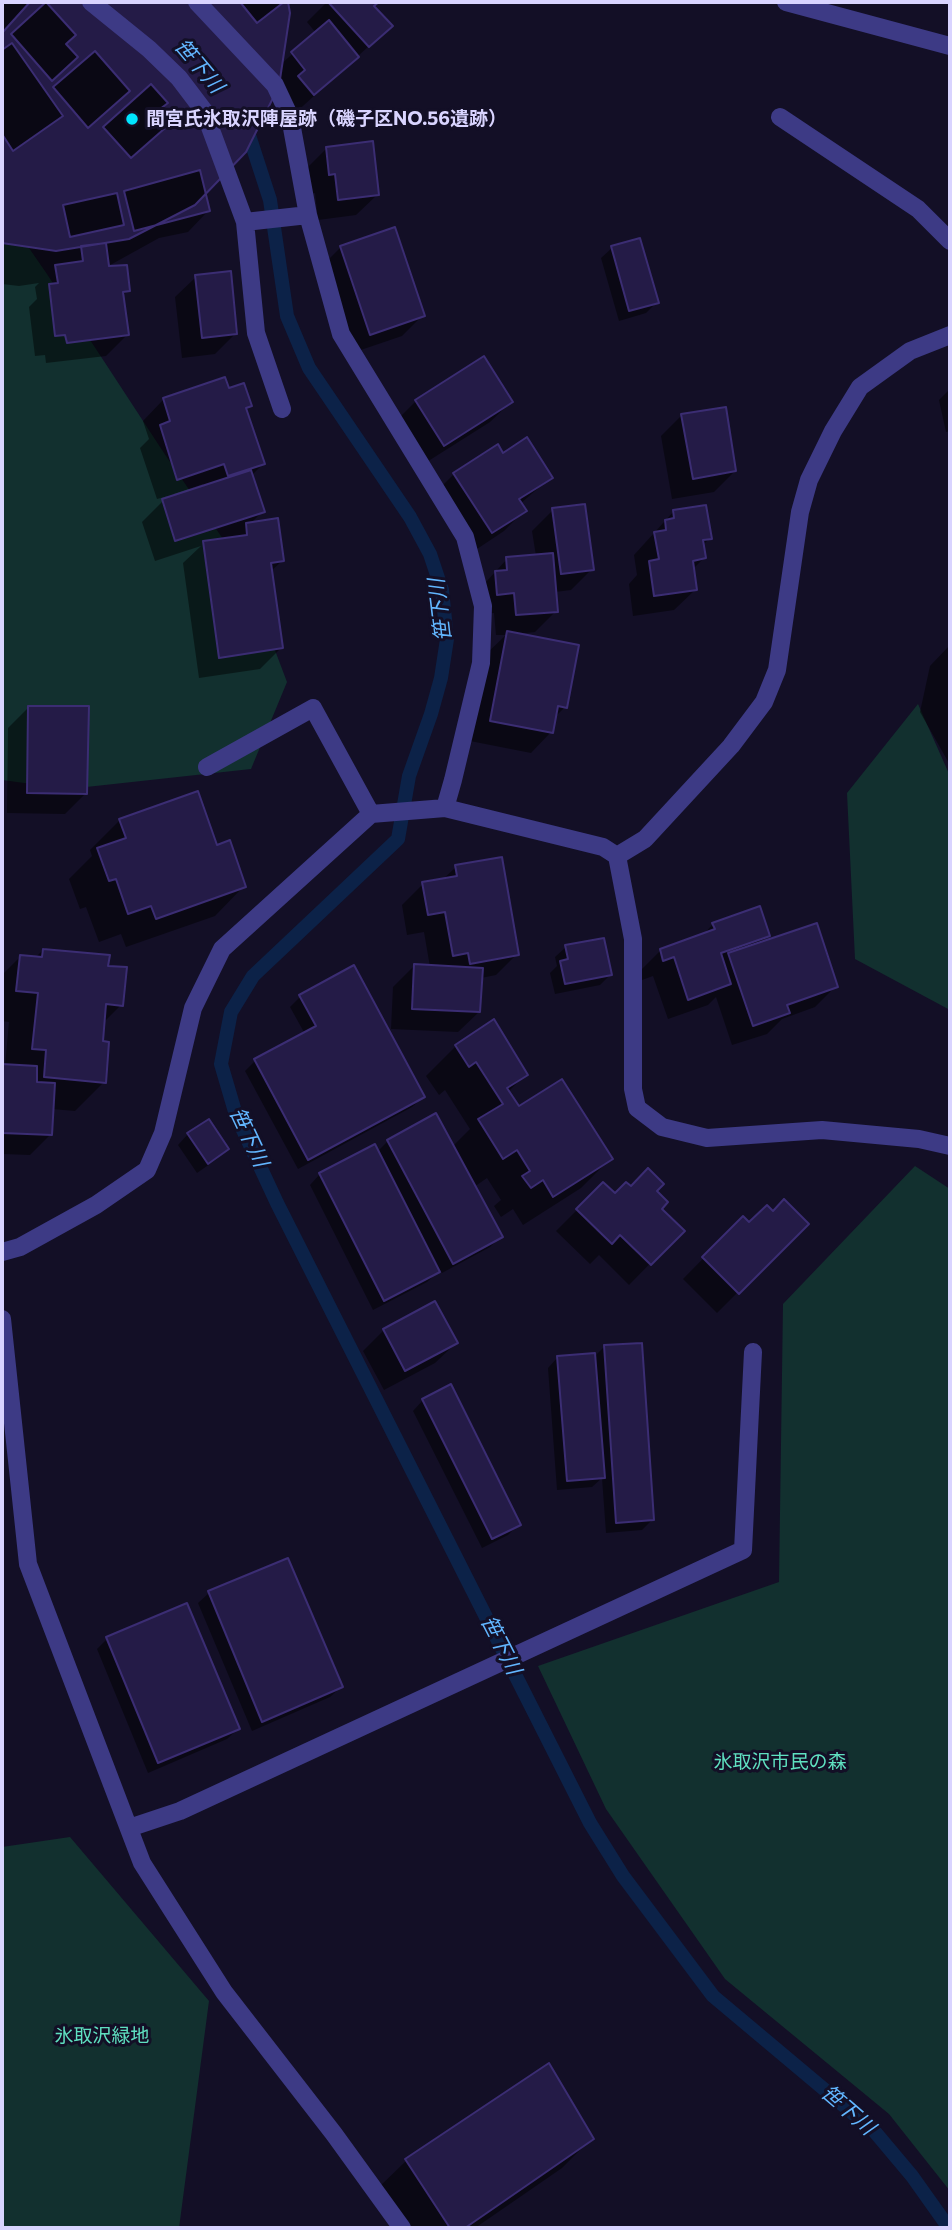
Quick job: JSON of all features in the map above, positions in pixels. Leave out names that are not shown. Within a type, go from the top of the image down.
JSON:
[{"type":"street","points":[[91,2],[172,71],[204,111],[245,222],[256,332],[282,409]]},
{"type":"street","points":[[197,2],[275,85],[290,117],[308,215],[341,334],[465,537],[483,607],[481,663],[444,808]]},
{"type":"street","points":[[786,2],[950,46]]},
{"type":"street","points":[[780,117],[918,209],[950,242]]},
{"type":"street","points":[[245,222],[308,215]]},
{"type":"street","points":[[617,856],[645,839],[731,746],[764,702],[777,670],[800,512],[808,480],[860,387],[910,351],[950,335]]},
{"type":"street","points":[[206,768],[313,708],[372,814]]},
{"type":"street","points":[[2,1252],[20,1247],[96,1205],[147,1170],[163,1133],[194,1008],[222,949],[372,814],[444,808],[603,847],[617,856],[633,939],[633,1089],[637,1108],[662,1127],[707,1138],[822,1130],[919,1139],[950,1146]]},
{"type":"street","points":[[2,1319],[28,1564],[142,1863],[224,1992],[334,2134],[402,2228]]},
{"type":"street","points":[[129,1828],[180,1811],[743,1550],[753,1352]]},
{"type":"green space","points":[[2,209],[245,571],[287,682],[251,769],[68,789],[2,780]]},
{"type":"green space","points":[[918,704],[950,776],[950,1010],[855,959],[847,793]]},
{"type":"green space","name":"氷取沢市民の森","points":[[915,1166],[950,1189],[950,2191],[889,2114],[725,1979],[606,1809],[538,1666],[779,1582],[783,1304]]},
{"type":"green space","name":"氷取沢緑地","points":[[70,1837],[209,2001],[179,2228],[2,2228],[2,1847]]},
{"type":"building","name":"間宮氏氷取沢陣屋跡（磯子区NO.56遺跡）","points":[[2,2],[288,2],[290,13],[279,86],[246,152],[195,205],[129,239],[56,251],[2,243]]},
{"type":"building","points":[[2,2],[30,2],[2,33]]},
{"type":"building","points":[[46,2],[76,35],[66,44],[78,57],[52,81],[11,34]]},
{"type":"building","points":[[240,2],[284,2],[257,23]]},
{"type":"building","points":[[328,2],[379,2],[374,6],[393,26],[369,47]]},
{"type":"building","points":[[329,20],[359,57],[314,95],[298,76],[305,70],[291,52]]},
{"type":"building","points":[[12,43],[63,116],[13,151],[2,134],[2,50]]},
{"type":"building","points":[[95,51],[130,91],[88,128],[53,87]]},
{"type":"building","points":[[151,84],[168,103],[160,109],[172,122],[131,158],[103,127]]},
{"type":"building","points":[[373,141],[379,195],[338,200],[335,174],[329,175],[326,147]]},
{"type":"building","points":[[200,170],[210,211],[134,231],[124,191]]},
{"type":"building","points":[[117,193],[124,225],[70,237],[63,205]]},
{"type":"building","points":[[395,227],[425,316],[370,335],[340,246]]},
{"type":"building","points":[[640,238],[659,303],[629,311],[611,246]]},
{"type":"building","points":[[106,243],[109,266],[127,265],[130,291],[123,292],[129,335],[67,343],[65,335],[55,336],[49,284],[58,283],[55,265],[83,261],[81,246]]},
{"type":"building","points":[[231,271],[237,334],[202,338],[195,275]]},
{"type":"building","points":[[484,356],[513,402],[444,446],[415,400]]},
{"type":"building","points":[[225,377],[229,388],[244,383],[252,406],[246,408],[265,464],[228,476],[224,464],[177,480],[160,425],[170,421],[163,398]]},
{"type":"building","points":[[726,407],[736,471],[693,479],[681,414]]},
{"type":"building","points":[[527,437],[553,478],[519,499],[527,511],[492,533],[453,473],[498,444],[503,453]]},
{"type":"building","points":[[251,470],[265,512],[175,541],[162,499]]},
{"type":"building","points":[[585,504],[594,570],[561,574],[552,508]]},
{"type":"building","points":[[706,505],[712,539],[703,540],[706,558],[693,561],[697,590],[654,596],[649,561],[659,559],[654,532],[666,530],[665,520],[674,518],[673,510]]},
{"type":"building","points":[[278,518],[284,561],[271,563],[283,648],[219,658],[203,541],[247,535],[246,523]]},
{"type":"building","points":[[553,553],[558,612],[516,615],[514,593],[497,595],[495,571],[507,570],[506,557]]},
{"type":"building","points":[[507,631],[579,645],[567,708],[558,706],[553,733],[490,721]]},
{"type":"building","points":[[28,706],[89,706],[87,794],[27,793]]},
{"type":"building","points":[[198,791],[217,845],[230,840],[246,887],[156,919],[151,906],[128,914],[116,879],[109,881],[97,848],[126,838],[119,819]]},
{"type":"building","points":[[502,857],[519,955],[470,964],[468,953],[453,956],[445,912],[428,915],[422,882],[457,876],[455,865]]},
{"type":"building","points":[[760,906],[770,936],[721,953],[731,984],[688,1000],[674,957],[663,961],[660,949],[715,929],[712,923]]},
{"type":"building","points":[[817,923],[838,987],[787,1005],[790,1013],[753,1026],[728,953]]},
{"type":"building","points":[[604,938],[612,975],[565,984],[560,961],[568,959],[565,945]]},
{"type":"building","points":[[43,949],[110,955],[108,966],[127,967],[123,1006],[106,1004],[103,1041],[109,1042],[106,1083],[44,1077],[46,1050],[32,1049],[38,993],[16,991],[20,955],[42,957]]},
{"type":"building","points":[[414,964],[483,968],[480,1012],[412,1009]]},
{"type":"building","points":[[354,965],[425,1097],[308,1160],[254,1059],[316,1026],[299,995]]},
{"type":"building","points":[[494,1019],[528,1075],[507,1088],[519,1106],[562,1079],[613,1159],[553,1197],[543,1180],[531,1188],[522,1176],[530,1171],[517,1150],[503,1159],[478,1119],[503,1104],[476,1062],[469,1067],[455,1045]]},
{"type":"building","points":[[2,1064],[37,1066],[37,1082],[55,1083],[52,1135],[2,1133]]},
{"type":"building","points":[[436,1113],[503,1237],[453,1264],[387,1140]]},
{"type":"building","points":[[209,1119],[229,1149],[208,1164],[187,1133]]},
{"type":"building","points":[[375,1144],[440,1272],[384,1301],[319,1173]]},
{"type":"building","points":[[648,1168],[664,1184],[657,1191],[668,1202],[662,1209],[685,1231],[651,1265],[620,1235],[612,1244],[576,1209],[603,1182],[615,1193],[626,1182],[631,1186]]},
{"type":"building","points":[[784,1199],[809,1224],[739,1294],[702,1257],[743,1216],[749,1222],[767,1205],[773,1211]]},
{"type":"building","points":[[435,1301],[458,1343],[405,1371],[383,1329]]},
{"type":"building","points":[[642,1343],[654,1520],[616,1523],[604,1345]]},
{"type":"building","points":[[595,1353],[605,1478],[567,1481],[557,1356]]},
{"type":"building","points":[[451,1384],[521,1525],[492,1539],[422,1399]]},
{"type":"building","points":[[288,1558],[343,1687],[262,1722],[208,1591]]},
{"type":"building","points":[[187,1603],[240,1729],[158,1763],[106,1637]]},
{"type":"building","points":[[549,2063],[594,2139],[465,2228],[450,2228],[405,2159]]},
{"type":"waterway","name":"笹下川","points":[[245,123],[270,200],[287,316],[309,368],[410,517],[430,554],[442,590],[447,639],[441,678],[409,776],[398,839],[253,976],[231,1012],[221,1064],[236,1115],[277,1203],[590,1823],[623,1876],[713,1996],[875,2132],[912,2176],[949,2228]]},
{"type":"place","name":"間宮氏氷取沢陣屋跡（磯子区NO.56遺跡）","points":[[132,119]]}]
